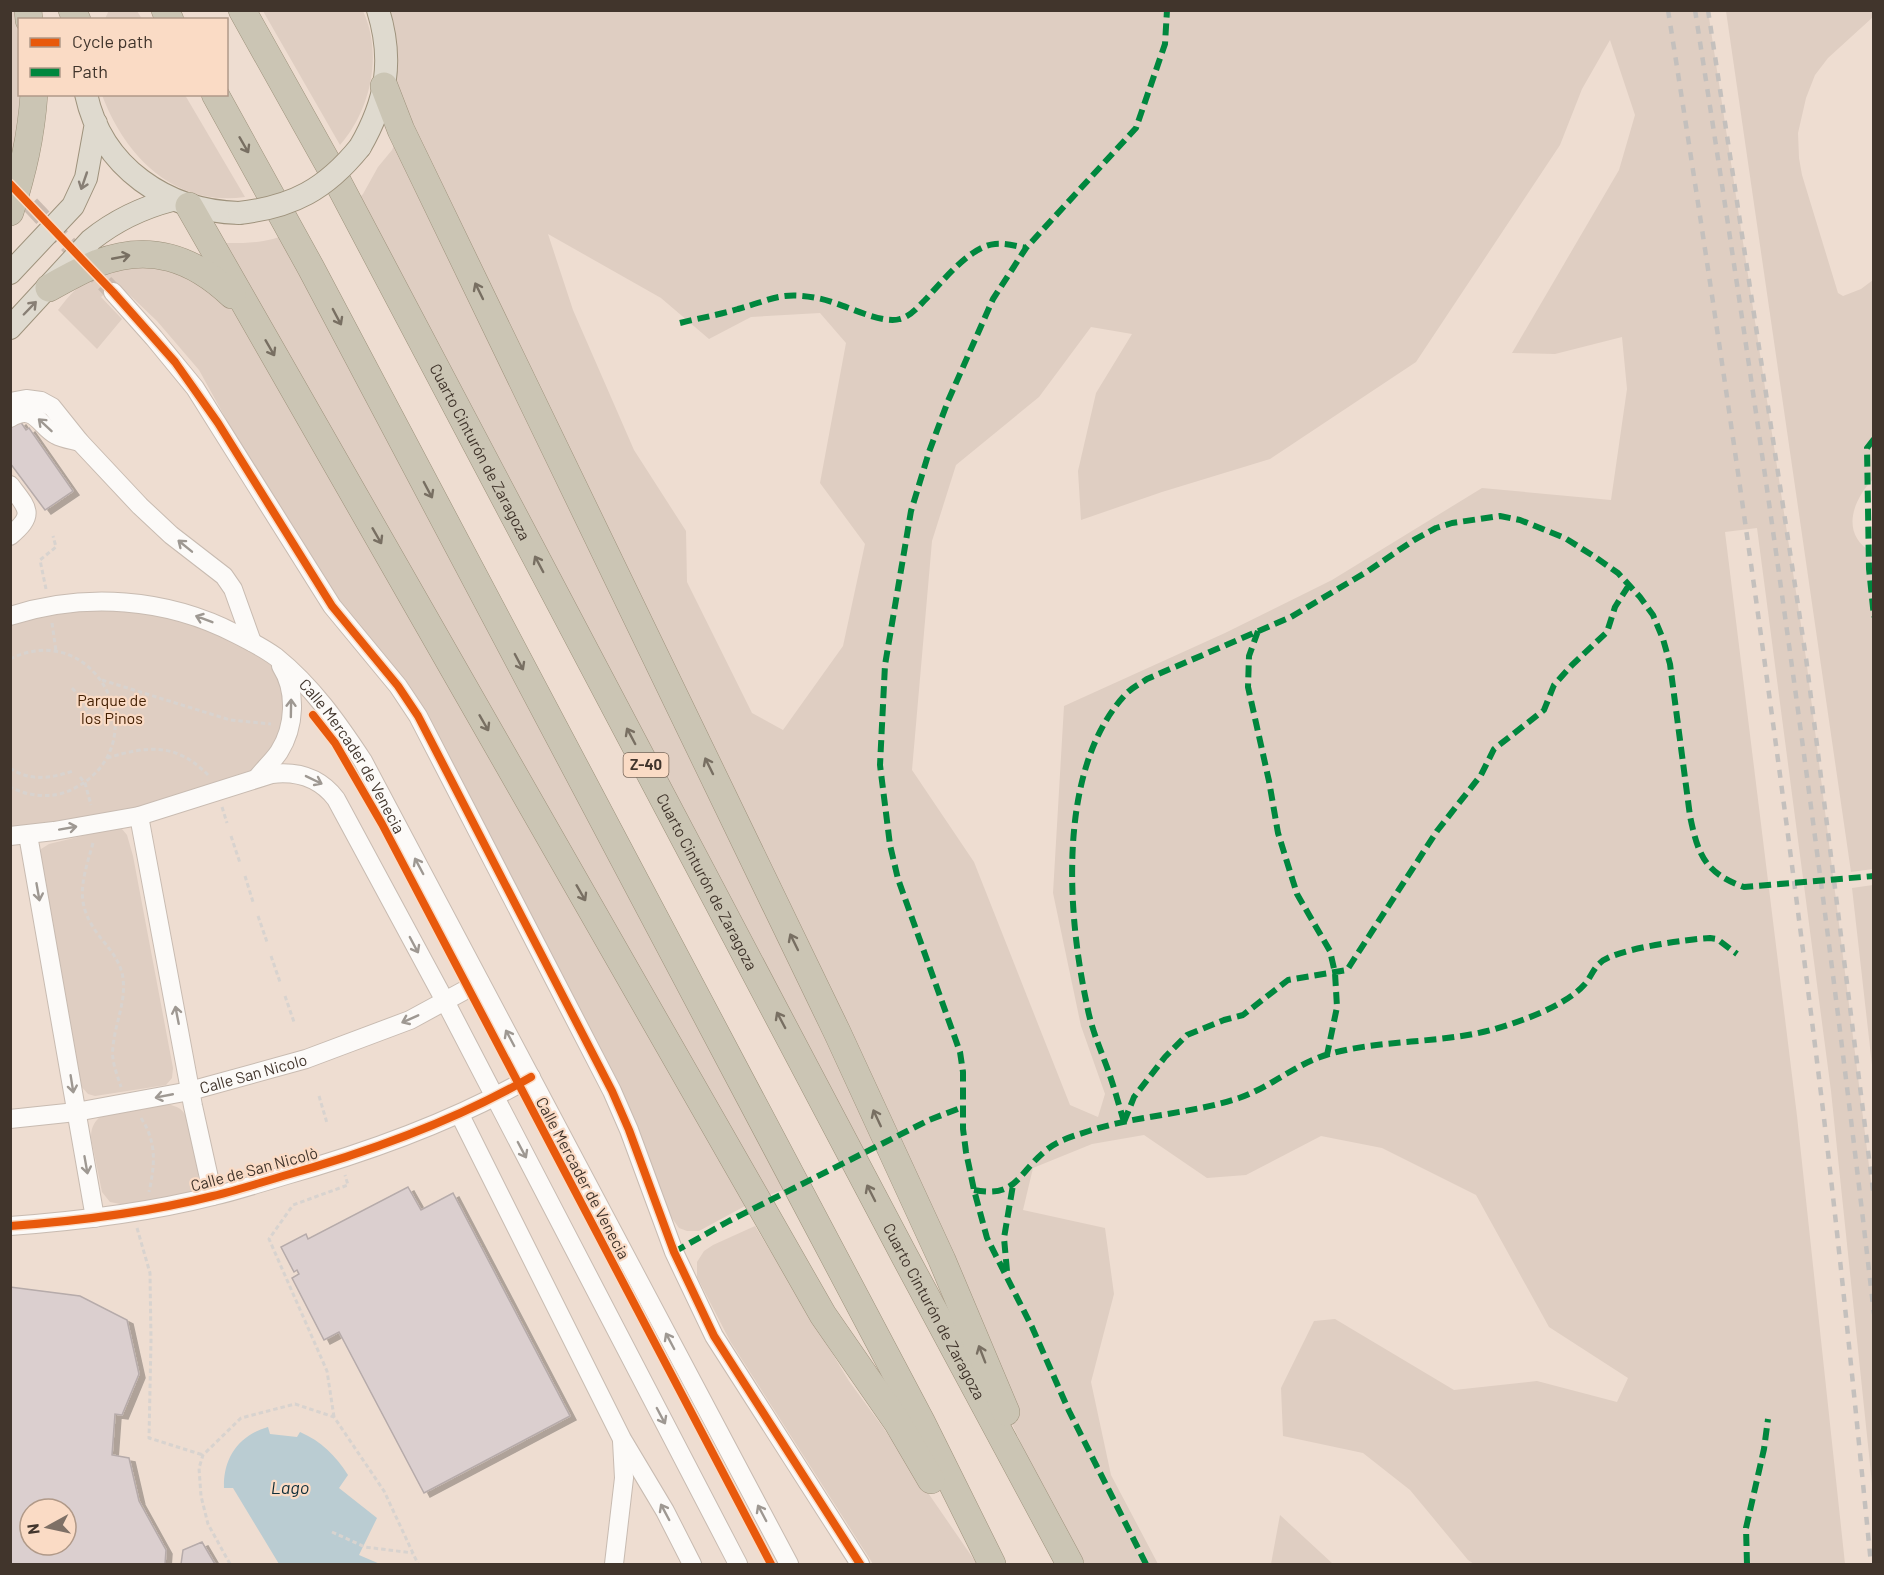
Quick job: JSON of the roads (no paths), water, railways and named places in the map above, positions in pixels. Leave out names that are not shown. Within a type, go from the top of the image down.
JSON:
[{"type":"highway","name":"Cuarto Cinturón de Zaragoza","points":[[242,10],[331,169],[909,1266],[1070,1564]]},
{"type":"highway","points":[[384,86],[401,130],[842,1042],[942,1260],[1030,1463],[1048,1522]]},
{"type":"highway","points":[[10,212],[26,158],[34,96]]},
{"type":"highway","points":[[216,96],[311,268],[921,1421],[992,1564]]},
{"type":"highway","points":[[180,203],[248,309],[823,1315],[897,1422],[953,1516],[979,1540]]},
{"type":"highway","points":[[49,288],[110,259],[124,255],[153,254],[195,266],[220,283],[248,309]]},
{"type":"main road","points":[[87,96],[96,123],[109,147],[127,168],[148,186],[180,203],[222,213],[274,208],[307,195],[336,174],[360,147],[371,128],[384,86],[386,51],[378,10]]},
{"type":"main road","points":[[10,273],[73,206],[86,178],[96,123]]},
{"type":"main road","points":[[10,328],[92,240],[107,228],[139,210],[180,203]]},
{"type":"street","points":[[113,292],[195,388],[332,606],[398,686],[418,716],[612,1091],[629,1130],[674,1252],[714,1336],[860,1564]]},
{"type":"street","points":[[10,402],[26,399],[47,403],[52,407],[116,483],[153,519],[229,582],[252,642]]},
{"type":"street","points":[[10,418],[29,414],[35,416],[57,436],[80,442]]},
{"type":"street","points":[[10,485],[25,504],[28,513],[26,521],[10,536]]},
{"type":"street","name":"Calle Mercader de Venecia","points":[[10,616],[38,607],[65,603],[134,603],[181,611],[224,627],[275,656],[324,704],[363,761],[789,1564]]},
{"type":"street","name":"Calle Mercader de Venecia","points":[[257,778],[279,752],[290,726],[291,692],[275,656]]},
{"type":"street","name":"Calle Mercader de Venecia","points":[[19,836],[139,816],[279,773],[295,773],[329,789],[445,1001],[738,1564]]},
{"type":"street","points":[[139,816],[190,1090],[213,1196]]},
{"type":"street","points":[[19,836],[76,1112],[95,1218]]},
{"type":"street","name":"Calle San Nicolo","points":[[10,1119],[76,1112],[190,1090],[306,1059],[410,1020],[480,982]]},
{"type":"street","name":"Calle de San Nicolò","points":[[10,1226],[95,1218],[213,1196],[340,1160],[460,1115],[531,1077]]},
{"type":"street","points":[[460,1115],[622,1439],[692,1564]]},
{"type":"street","points":[[614,1564],[624,1478],[622,1439]]},
{"type":"water","name":"Lago","points":[[268,1427],[270,1434],[297,1437],[300,1432],[308,1436],[327,1450],[338,1462],[348,1475],[339,1488],[377,1518],[359,1555],[380,1564],[279,1564],[233,1488],[224,1488],[226,1467],[235,1449],[249,1436]]},
{"type":"tunnel","points":[[12,185],[113,292]]},
{"type":"railway","points":[[1668,10],[1731,422],[1806,972],[1830,1167],[1871,1564]]},
{"type":"railway","points":[[1695,10],[1745,336],[1791,661],[1874,1314]]},
{"type":"railway","points":[[1708,10],[1806,658],[1874,1198]]},
{"type":"park label","name":"Parque de los Pinos","points":[[112,709]]}]
